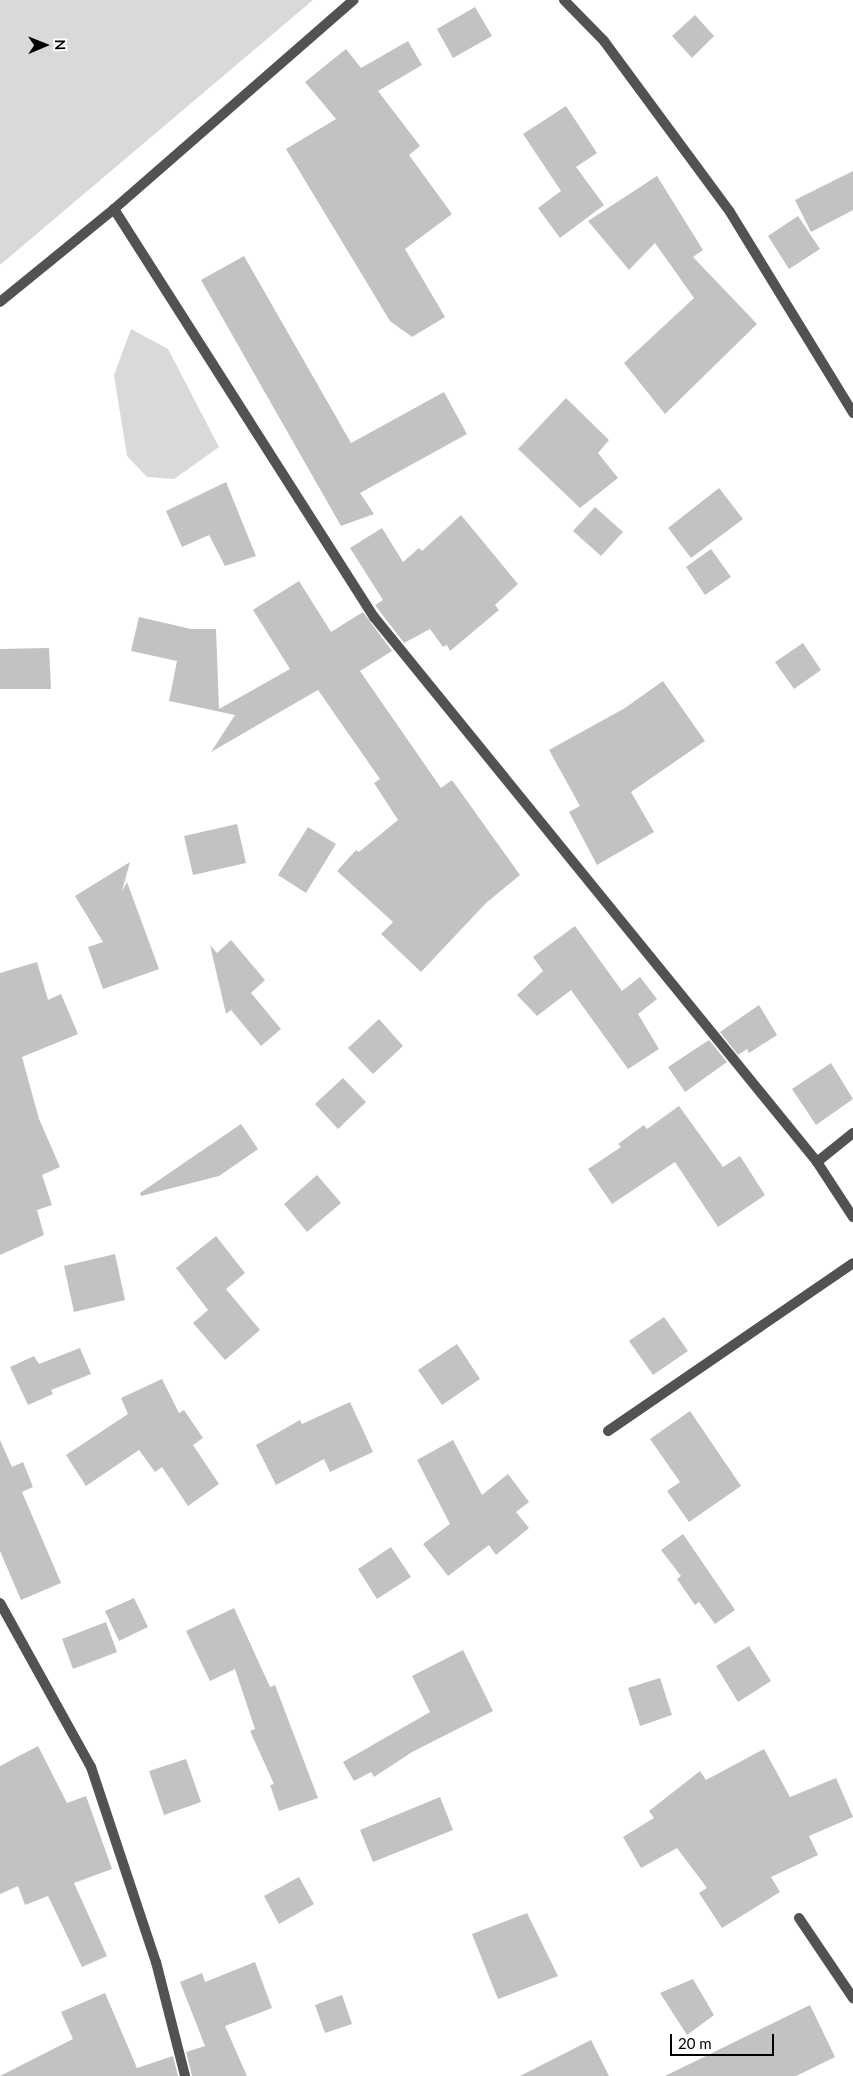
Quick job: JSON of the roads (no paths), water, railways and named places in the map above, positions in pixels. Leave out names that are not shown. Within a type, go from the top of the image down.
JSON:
[{"type":"street","points":[[0,302],[114,209],[354,0]]},
{"type":"street","points":[[564,0],[604,41],[730,212],[853,413]]},
{"type":"street","points":[[114,209],[374,617],[817,1162],[853,1217]]},
{"type":"street","points":[[817,1162],[853,1133]]},
{"type":"street","points":[[608,1431],[853,1262]]},
{"type":"street","points":[[0,1603],[91,1767],[156,1962],[185,2076]]},
{"type":"street","points":[[798,1918],[853,1998]]}]
